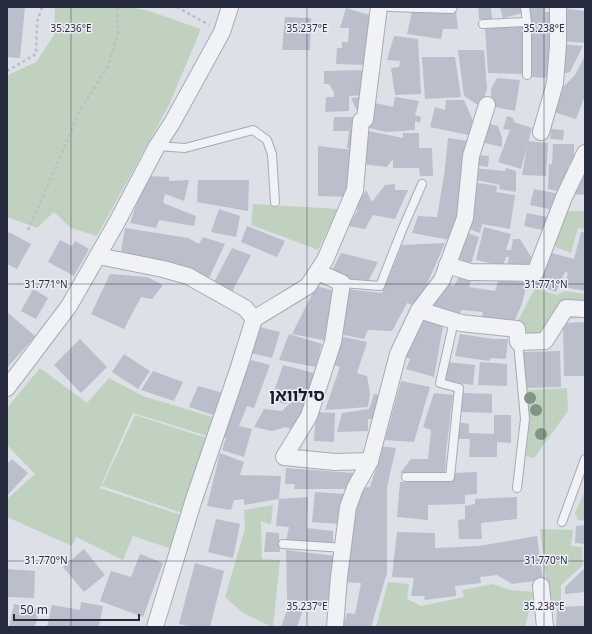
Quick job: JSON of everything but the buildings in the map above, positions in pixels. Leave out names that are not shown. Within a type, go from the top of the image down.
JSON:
[{"type":"street","points":[[7,388],[69,306],[222,32],[230,7]]},
{"type":"street","points":[[155,627],[193,502],[254,320],[308,286],[326,260],[355,190],[361,121],[365,119],[379,7]]},
{"type":"street","points":[[541,132],[555,83],[558,15]]},
{"type":"street","points":[[336,627],[339,577],[344,548],[348,507],[355,488],[370,462],[398,354],[419,310],[442,280],[464,218],[471,156],[487,105]]},
{"type":"street","points":[[447,265],[470,272],[535,273],[564,197],[585,153]]},
{"type":"street","points":[[98,256],[163,269],[188,276],[245,308],[254,320]]},
{"type":"street","points":[[318,272],[342,283],[333,342],[309,416],[284,457],[335,462],[370,462]]},
{"type":"street","points":[[419,310],[454,321],[516,329],[518,342],[545,341],[566,308],[585,309]]},
{"type":"street","points":[[541,586],[545,627]]},
{"type":"lane","points":[[389,7],[452,9],[453,7]]},
{"type":"lane","points":[[525,7],[527,22],[527,75]]},
{"type":"lane","points":[[549,7],[558,15]]},
{"type":"lane","points":[[483,24],[527,22]]},
{"type":"lane","points":[[157,146],[185,148],[253,130],[267,140],[272,154],[275,202]]},
{"type":"lane","points":[[342,283],[380,286],[422,184]]},
{"type":"lane","points":[[406,477],[450,477],[459,388],[440,383],[454,321]]},
{"type":"lane","points":[[517,488],[525,419],[518,342]]},
{"type":"lane","points":[[562,522],[585,458]]},
{"type":"lane","points":[[283,544],[344,548]]},
{"type":"path","points":[[7,71],[36,54],[37,22],[42,7]]},
{"type":"path","points":[[28,230],[80,110],[107,68],[118,34],[117,7]]},
{"type":"path","points":[[177,7],[222,32]]},
{"type":"green space","points":[[55,7],[127,7],[146,10],[201,29],[169,105],[97,236],[71,228],[54,212],[37,228],[7,217],[7,77],[10,74],[36,62],[54,35]]},
{"type":"green space","points":[[253,204],[338,209],[318,250],[251,225]]},
{"type":"green space","points":[[566,211],[585,211],[585,229],[578,228],[571,253],[553,246]]},
{"type":"green space","points":[[535,288],[557,295],[565,291],[585,294],[585,318],[550,319],[537,338],[522,338],[516,324]]},
{"type":"green space","points":[[40,368],[87,403],[109,378],[143,396],[216,418],[211,437],[133,413],[100,488],[184,516],[175,550],[133,536],[123,560],[76,537],[72,546],[7,517],[7,499],[35,474],[7,445],[7,408]]},
{"type":"green space","points":[[567,388],[568,411],[534,458],[524,456],[527,418],[526,390]]},
{"type":"green space","points":[[135,415],[210,439],[185,514],[102,486]]},
{"type":"green space","points":[[585,491],[585,521],[578,520],[575,513]]},
{"type":"green space","points":[[273,505],[271,525],[261,521],[262,559],[280,560],[272,627],[243,613],[225,597],[245,529],[244,510]]},
{"type":"green space","points":[[540,529],[573,530],[571,546],[582,547],[583,565],[561,585],[561,604],[549,603]]},
{"type":"green space","points":[[388,582],[409,584],[407,599],[421,606],[464,597],[462,590],[493,584],[510,590],[534,592],[525,627],[376,627]]},
{"type":"district","name":"סילוואן","points":[[297,394]]}]
